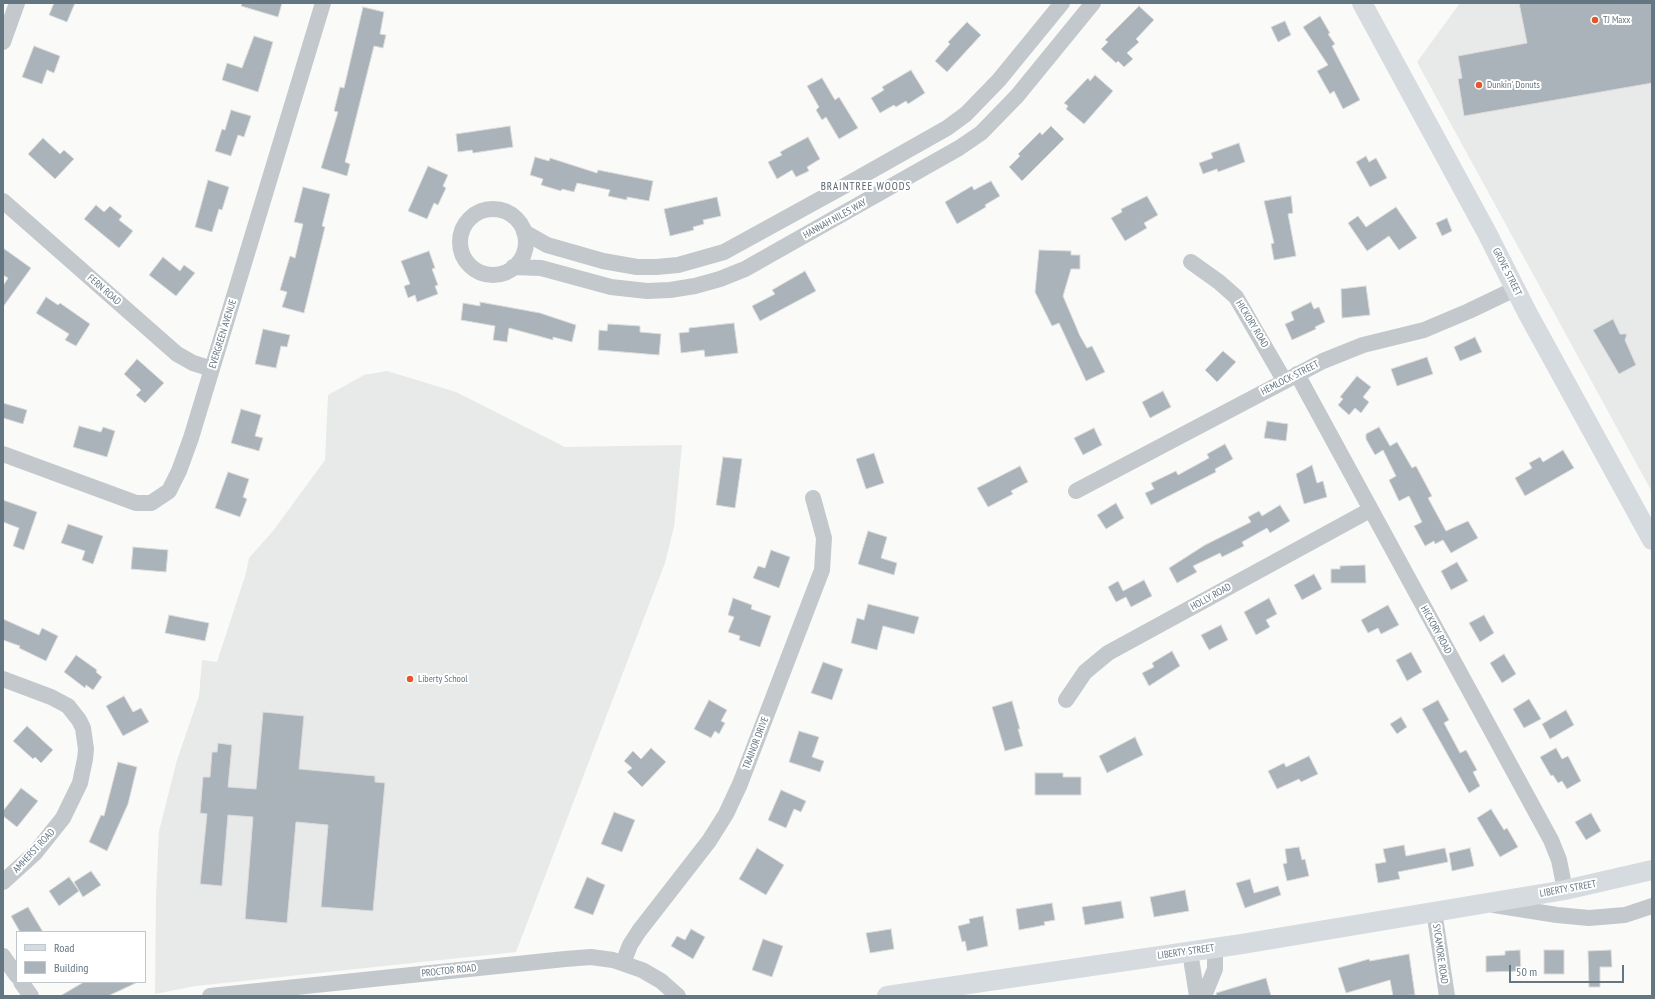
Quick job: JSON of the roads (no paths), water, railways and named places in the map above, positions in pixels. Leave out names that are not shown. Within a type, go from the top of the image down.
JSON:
[{"type":"main road","name":"GROVE STREET","points":[[1362,3],[1484,227],[1515,289],[1652,540]]},
{"type":"main road","name":"LIBERTY STREET","points":[[887,996],[1215,948],[1565,890],[1652,870]]},
{"type":"street","points":[[3,42],[17,3]]},
{"type":"street","name":"EVERGREEN AVENUE","points":[[3,454],[128,501],[143,504],[158,500],[169,491],[179,471],[212,369],[323,3]]},
{"type":"street","name":"HANNAH NILES WAY","points":[[1062,3],[987,94],[966,114],[946,128],[729,250],[701,260],[667,266],[637,267],[604,261],[547,245],[524,232],[518,220],[510,214],[492,209],[476,214],[467,222],[461,232],[460,244],[463,255],[474,268],[484,273],[494,274],[505,272],[513,267],[540,268],[580,280],[623,289],[658,291],[682,288],[720,279],[745,269],[858,206],[959,148],[981,133],[1009,106],[1093,3]]},
{"type":"street","points":[[1032,40],[1051,55]]},
{"type":"street","points":[[846,185],[858,206]]},
{"type":"street","name":"FERN ROAD","points":[[3,201],[177,354],[193,363],[212,369]]},
{"type":"street","points":[[513,267],[521,258],[525,249],[524,232]]},
{"type":"street","name":"HICKORY ROAD","points":[[1192,262],[1220,282],[1236,297],[1291,377],[1370,510],[1551,840],[1559,860],[1565,890]]},
{"type":"street","name":"HEMLOCK STREET","points":[[1076,491],[1291,377],[1334,356],[1362,345],[1424,330],[1515,289]]},
{"type":"street","name":"TRAINOR DRIVE","points":[[623,963],[630,945],[639,931],[709,841],[726,814],[740,784],[822,570],[824,538],[813,498]]},
{"type":"street","name":"HOLLY ROAD","points":[[1066,700],[1085,672],[1108,653],[1370,510]]},
{"type":"street","name":"AMHERST ROAD","points":[[3,679],[50,697],[68,706],[79,720],[83,728],[86,749],[80,783],[63,818],[35,853],[3,882]]},
{"type":"street","name":"LIBERTY STREET","points":[[1484,903],[1557,915],[1589,918],[1625,915],[1652,906]]},
{"type":"street","name":"SYCAMORE ROAD","points":[[1434,911],[1447,996]]},
{"type":"street","points":[[1204,996],[1215,969],[1215,948]]},
{"type":"street","points":[[1190,952],[1197,996]]},
{"type":"street","points":[[3,956],[16,975]]},
{"type":"street","name":"PROCTOR ROAD","points":[[210,996],[565,958],[602,958],[623,963],[651,975],[678,996]]},
{"type":"street","points":[[22,983],[31,996]]},
{"type":"place","name":"TJ Maxx","points":[[1595,20]]},
{"type":"place","name":"Dunkin' Donuts","points":[[1479,85]]},
{"type":"place","name":"Liberty School","points":[[410,679]]},
{"type":"district","name":"BRAINTREE WOODS","points":[[866,187]]}]
